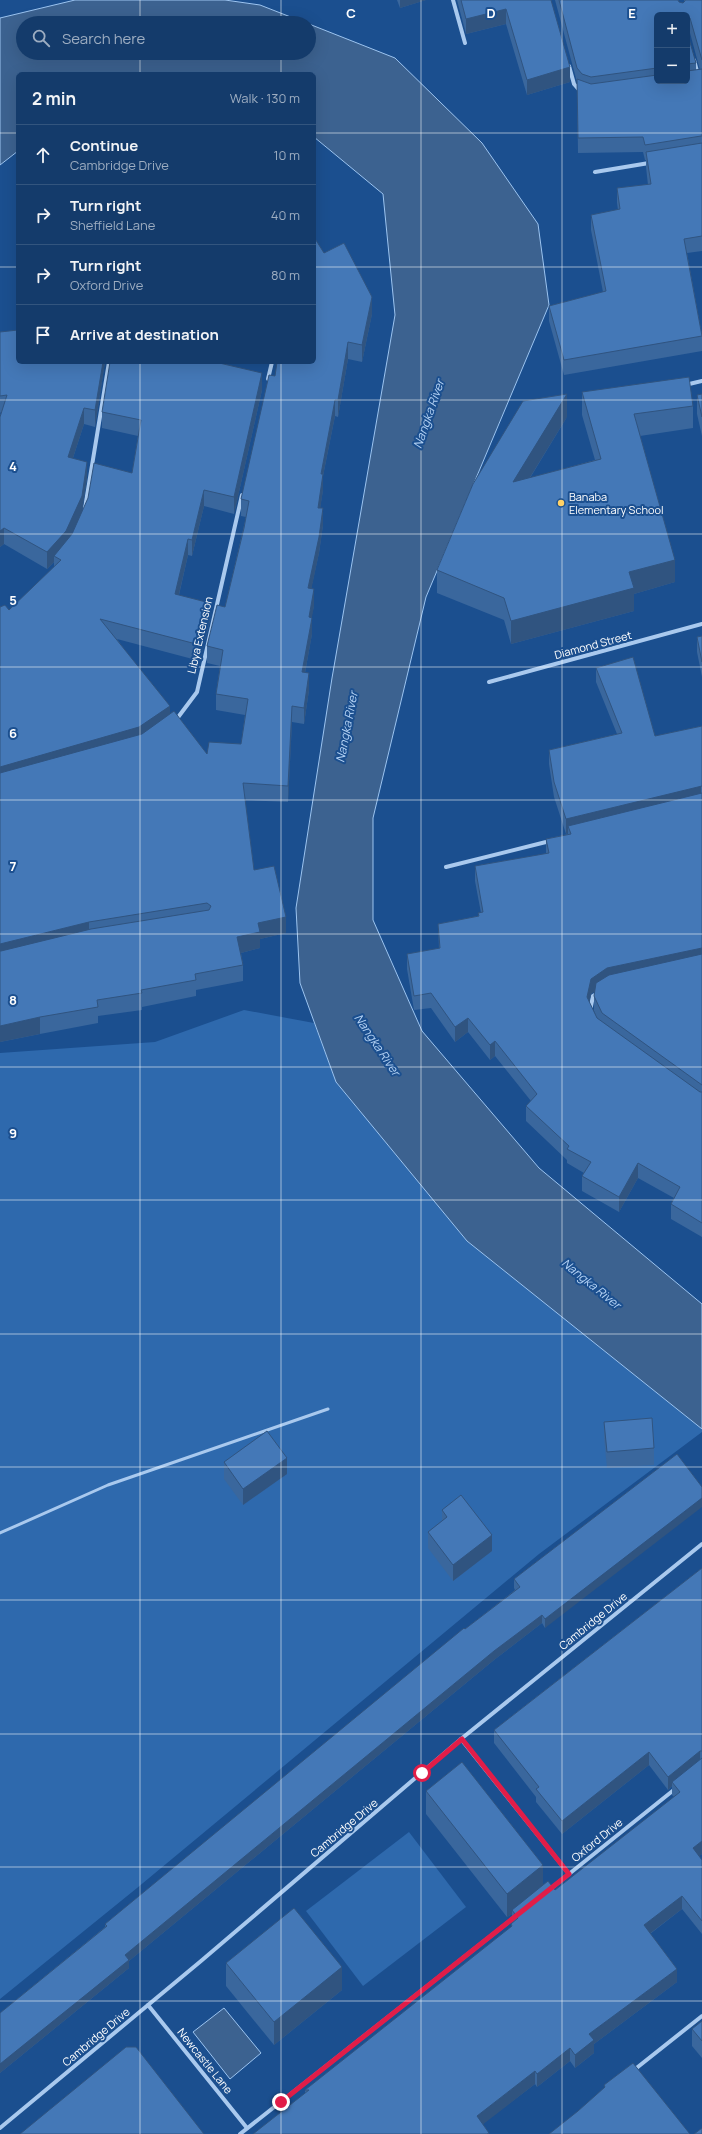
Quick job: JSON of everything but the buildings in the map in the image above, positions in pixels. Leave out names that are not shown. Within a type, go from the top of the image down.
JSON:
[{"type":"street","points":[[453,0],[465,43]]},
{"type":"street","points":[[693,54],[700,81]]},
{"type":"street","points":[[567,61],[574,84],[580,92],[586,93]]},
{"type":"street","points":[[595,172],[656,162]]},
{"type":"street","points":[[85,513],[109,364]]},
{"type":"street","points":[[267,385],[272,364]]},
{"type":"street","points":[[680,386],[702,382]]},
{"type":"street","name":"Libya Extension","points":[[173,724],[197,692],[242,492]]},
{"type":"street","name":"Diamond Street","points":[[489,682],[702,624]]},
{"type":"street","points":[[446,867],[555,840]]},
{"type":"street","points":[[593,1017],[590,1011],[593,996],[603,989]]},
{"type":"street","name":"Cambridge Drive","points":[[0,2128],[148,2006],[462,1739],[702,1544]]},
{"type":"street","points":[[462,1739],[569,1874]]},
{"type":"street","name":"Oxford Drive","points":[[545,1893],[677,1787]]},
{"type":"street","points":[[240,2134],[521,1912]]},
{"type":"street","name":"Newcastle Lane","points":[[148,2006],[247,2128]]},
{"type":"street","points":[[628,2075],[702,2016]]},
{"type":"lane","points":[[0,1533],[108,1485],[328,1409]]},
{"type":"shaded area","points":[[244,1010],[314,1023],[336,1082],[467,1241],[702,1429],[702,1432],[539,1554],[137,1888],[0,1999],[0,1053],[155,1042]]},
{"type":"shaded area","points":[[409,1832],[466,1907],[363,1986],[306,1911]]},
{"type":"water","name":"Nangka River","points":[[75,0],[225,0],[260,5],[288,16],[16,16],[16,60],[316,60],[316,27],[395,58],[482,143],[538,224],[549,305],[426,597],[373,818],[373,920],[422,1031],[539,1168],[702,1304],[702,1429],[467,1241],[336,1082],[300,983],[296,908],[332,678],[395,315],[383,194],[316,139],[316,72],[16,72],[16,153],[0,165],[0,18]]},
{"type":"water","points":[[224,2008],[261,2053],[230,2079],[193,2032]]},
{"type":"place","name":"Banaba Elementary School","points":[[561,503]]},
{"type":"route","points":[[281,2102],[569,1874],[462,1739],[422,1773]]}]
